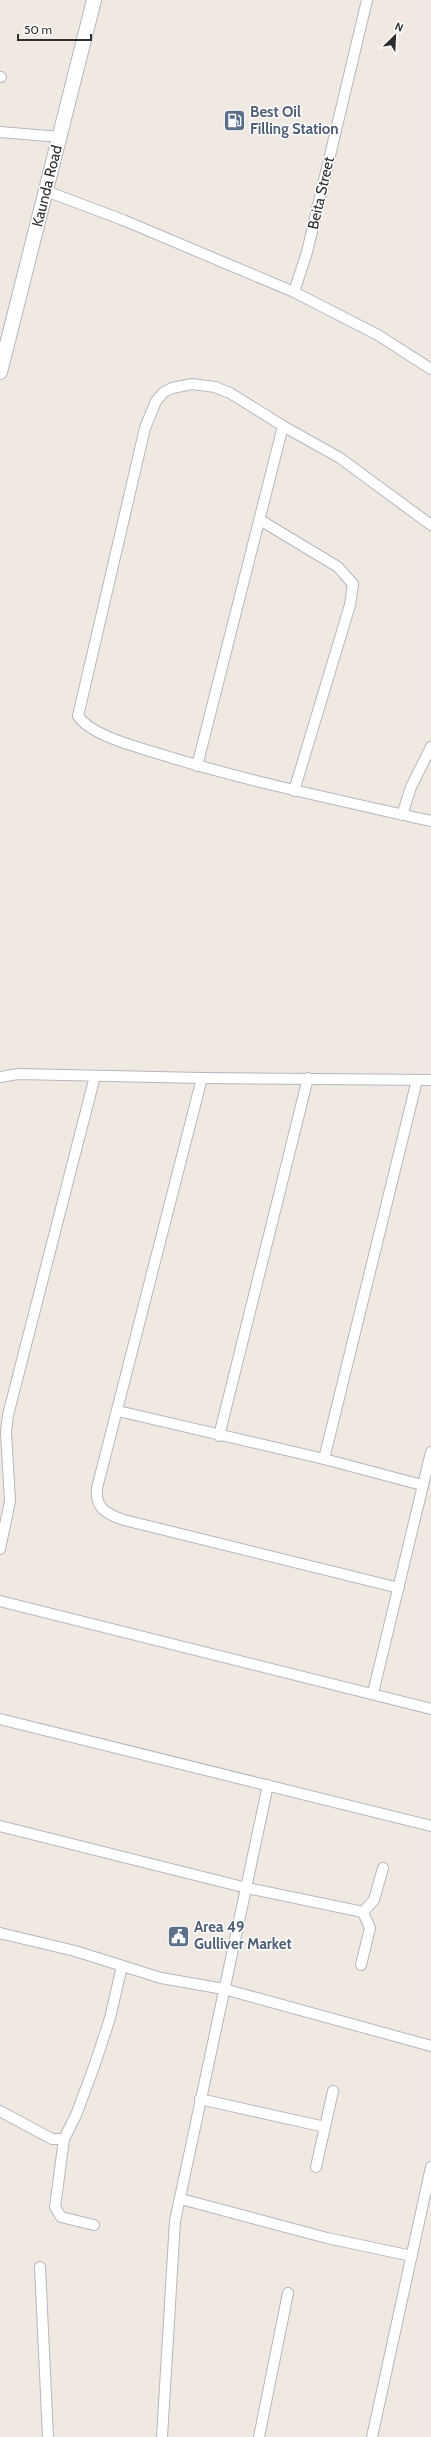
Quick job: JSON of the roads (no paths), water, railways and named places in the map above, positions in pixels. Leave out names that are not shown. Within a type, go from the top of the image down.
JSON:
[{"type":"main road","name":"Kaunda Road","points":[[0,372],[94,0]]},
{"type":"street","name":"Beita Street","points":[[294,292],[307,252],[367,0]]},
{"type":"street","points":[[0,132],[60,137]]},
{"type":"street","points":[[46,191],[136,225],[294,292],[378,335],[431,369]]},
{"type":"street","points":[[431,525],[340,458],[283,426],[230,393],[215,387],[192,384],[172,388],[164,392],[156,401],[145,428],[78,716],[84,726],[124,742],[197,766],[294,791],[431,821]]},
{"type":"street","points":[[197,766],[283,426]]},
{"type":"street","points":[[260,520],[338,567],[353,584],[350,605],[294,791]]},
{"type":"street","points":[[402,815],[410,787],[431,747]]},
{"type":"street","points":[[0,1077],[18,1074],[202,1078],[431,1080]]},
{"type":"street","points":[[0,1549],[10,1501],[3,1431],[10,1410],[95,1076]]},
{"type":"street","points":[[202,1078],[96,1498],[100,1508],[109,1516],[399,1588]]},
{"type":"street","points":[[219,1436],[308,1078]]},
{"type":"street","points":[[324,1459],[417,1080]]},
{"type":"street","points":[[118,1411],[219,1436],[324,1459],[422,1485]]},
{"type":"street","points":[[373,1694],[431,1452]]},
{"type":"street","points":[[0,1601],[431,1709]]},
{"type":"street","points":[[0,1718],[431,1826]]},
{"type":"street","points":[[162,2437],[175,2221],[181,2199],[200,2099],[247,1888],[268,1785]]},
{"type":"street","points":[[0,1826],[247,1888],[363,1912]]},
{"type":"street","points":[[363,1912],[374,1900],[382,1868]]},
{"type":"street","points":[[361,1965],[370,1928],[363,1912]]},
{"type":"street","points":[[0,1933],[75,1951],[161,1978],[224,1989],[431,2046]]},
{"type":"street","points":[[94,2225],[61,2217],[55,2207],[64,2139],[76,2115],[97,2057],[110,2018],[122,1966]]},
{"type":"street","points":[[316,2167],[333,2091]]},
{"type":"street","points":[[200,2099],[325,2126]]},
{"type":"street","points":[[0,2110],[52,2138],[64,2139]]},
{"type":"street","points":[[372,2437],[431,2167]]},
{"type":"street","points":[[181,2199],[327,2238],[412,2256]]},
{"type":"street","points":[[40,2266],[48,2437]]},
{"type":"street","points":[[259,2437],[288,2293]]},
{"type":"place","name":"Best Oil Filling Station","points":[[235,121]]},
{"type":"place","name":"Area 49 Gulliver Market","points":[[178,1936]]}]
